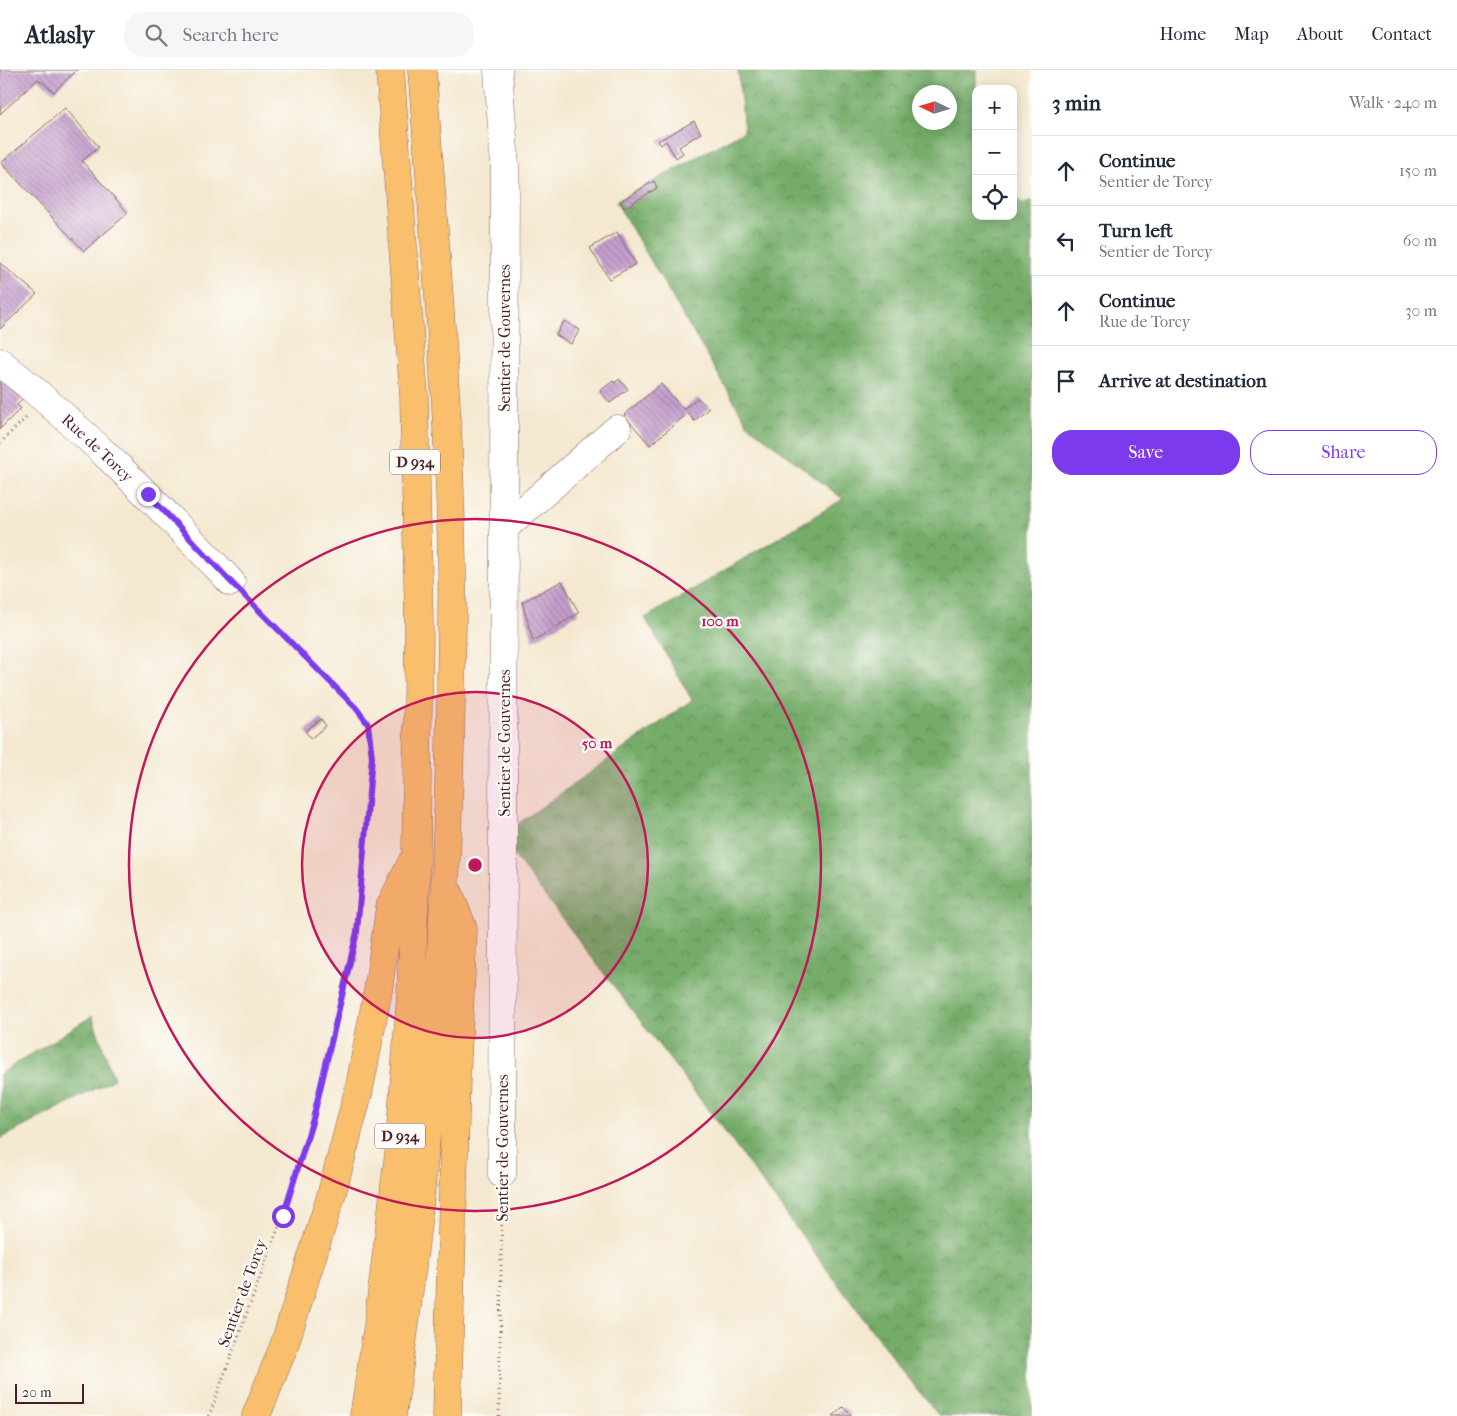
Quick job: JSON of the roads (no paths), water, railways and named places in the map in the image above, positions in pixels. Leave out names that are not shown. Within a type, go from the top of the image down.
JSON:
[{"type":"highway","name":"D 934","points":[[364,1416],[378,1325],[399,1153],[411,995],[416,854],[419,625],[414,396],[390,70]]},
{"type":"highway","name":"D 934","points":[[392,1416],[405,1333],[428,1130],[446,885],[452,565],[444,378],[422,70]]},
{"type":"highway","points":[[256,1416],[284,1346],[331,1196],[360,1081],[378,991],[390,907],[416,854]]},
{"type":"highway","points":[[446,885],[462,929],[447,1416]]},
{"type":"street","name":"Sentier de Gouvernes","points":[[498,70],[505,166],[502,1174]]},
{"type":"street","name":"Rue de Torcy","points":[[0,362],[45,398],[148,494],[231,582]]},
{"type":"street","points":[[505,527],[618,429]]}]
